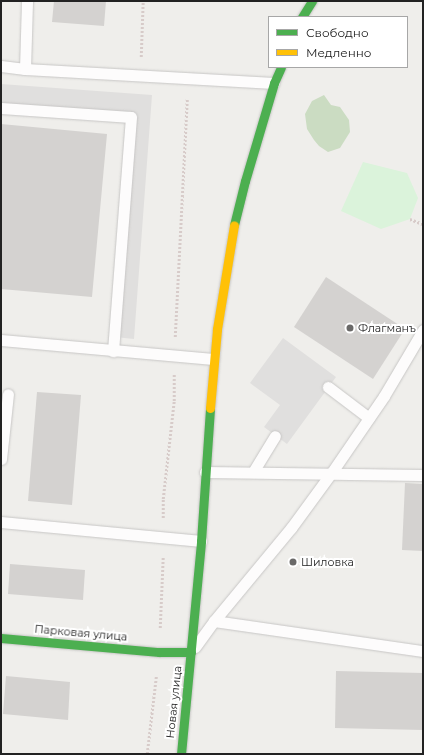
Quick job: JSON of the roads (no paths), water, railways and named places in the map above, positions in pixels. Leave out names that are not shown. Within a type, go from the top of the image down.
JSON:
[{"type":"street","points":[[303,16],[312,1]]},
{"type":"street","name":"Новая улица","points":[[181,754],[201,541],[213,359],[230,244],[245,180],[274,83],[281,68]]},
{"type":"street","name":"Парковая улица","points":[[1,638],[158,652],[191,652]]},
{"type":"lane","points":[[24,69],[27,1]]},
{"type":"lane","points":[[1,66],[24,69],[274,83]]},
{"type":"lane","points":[[1,108],[131,117],[113,351]]},
{"type":"lane","points":[[191,652],[214,621],[291,528],[332,472],[369,418],[423,330]]},
{"type":"lane","points":[[1,340],[213,359]]},
{"type":"lane","points":[[328,387],[369,418]]},
{"type":"lane","points":[[1,459],[8,394]]},
{"type":"lane","points":[[253,472],[275,436]]},
{"type":"lane","points":[[205,472],[332,472],[423,475]]},
{"type":"lane","points":[[1,522],[201,541]]},
{"type":"lane","points":[[214,621],[423,651]]},
{"type":"place","name":"Флагманъ","points":[[350,328]]},
{"type":"place","name":"Шиловка","points":[[293,562]]}]
